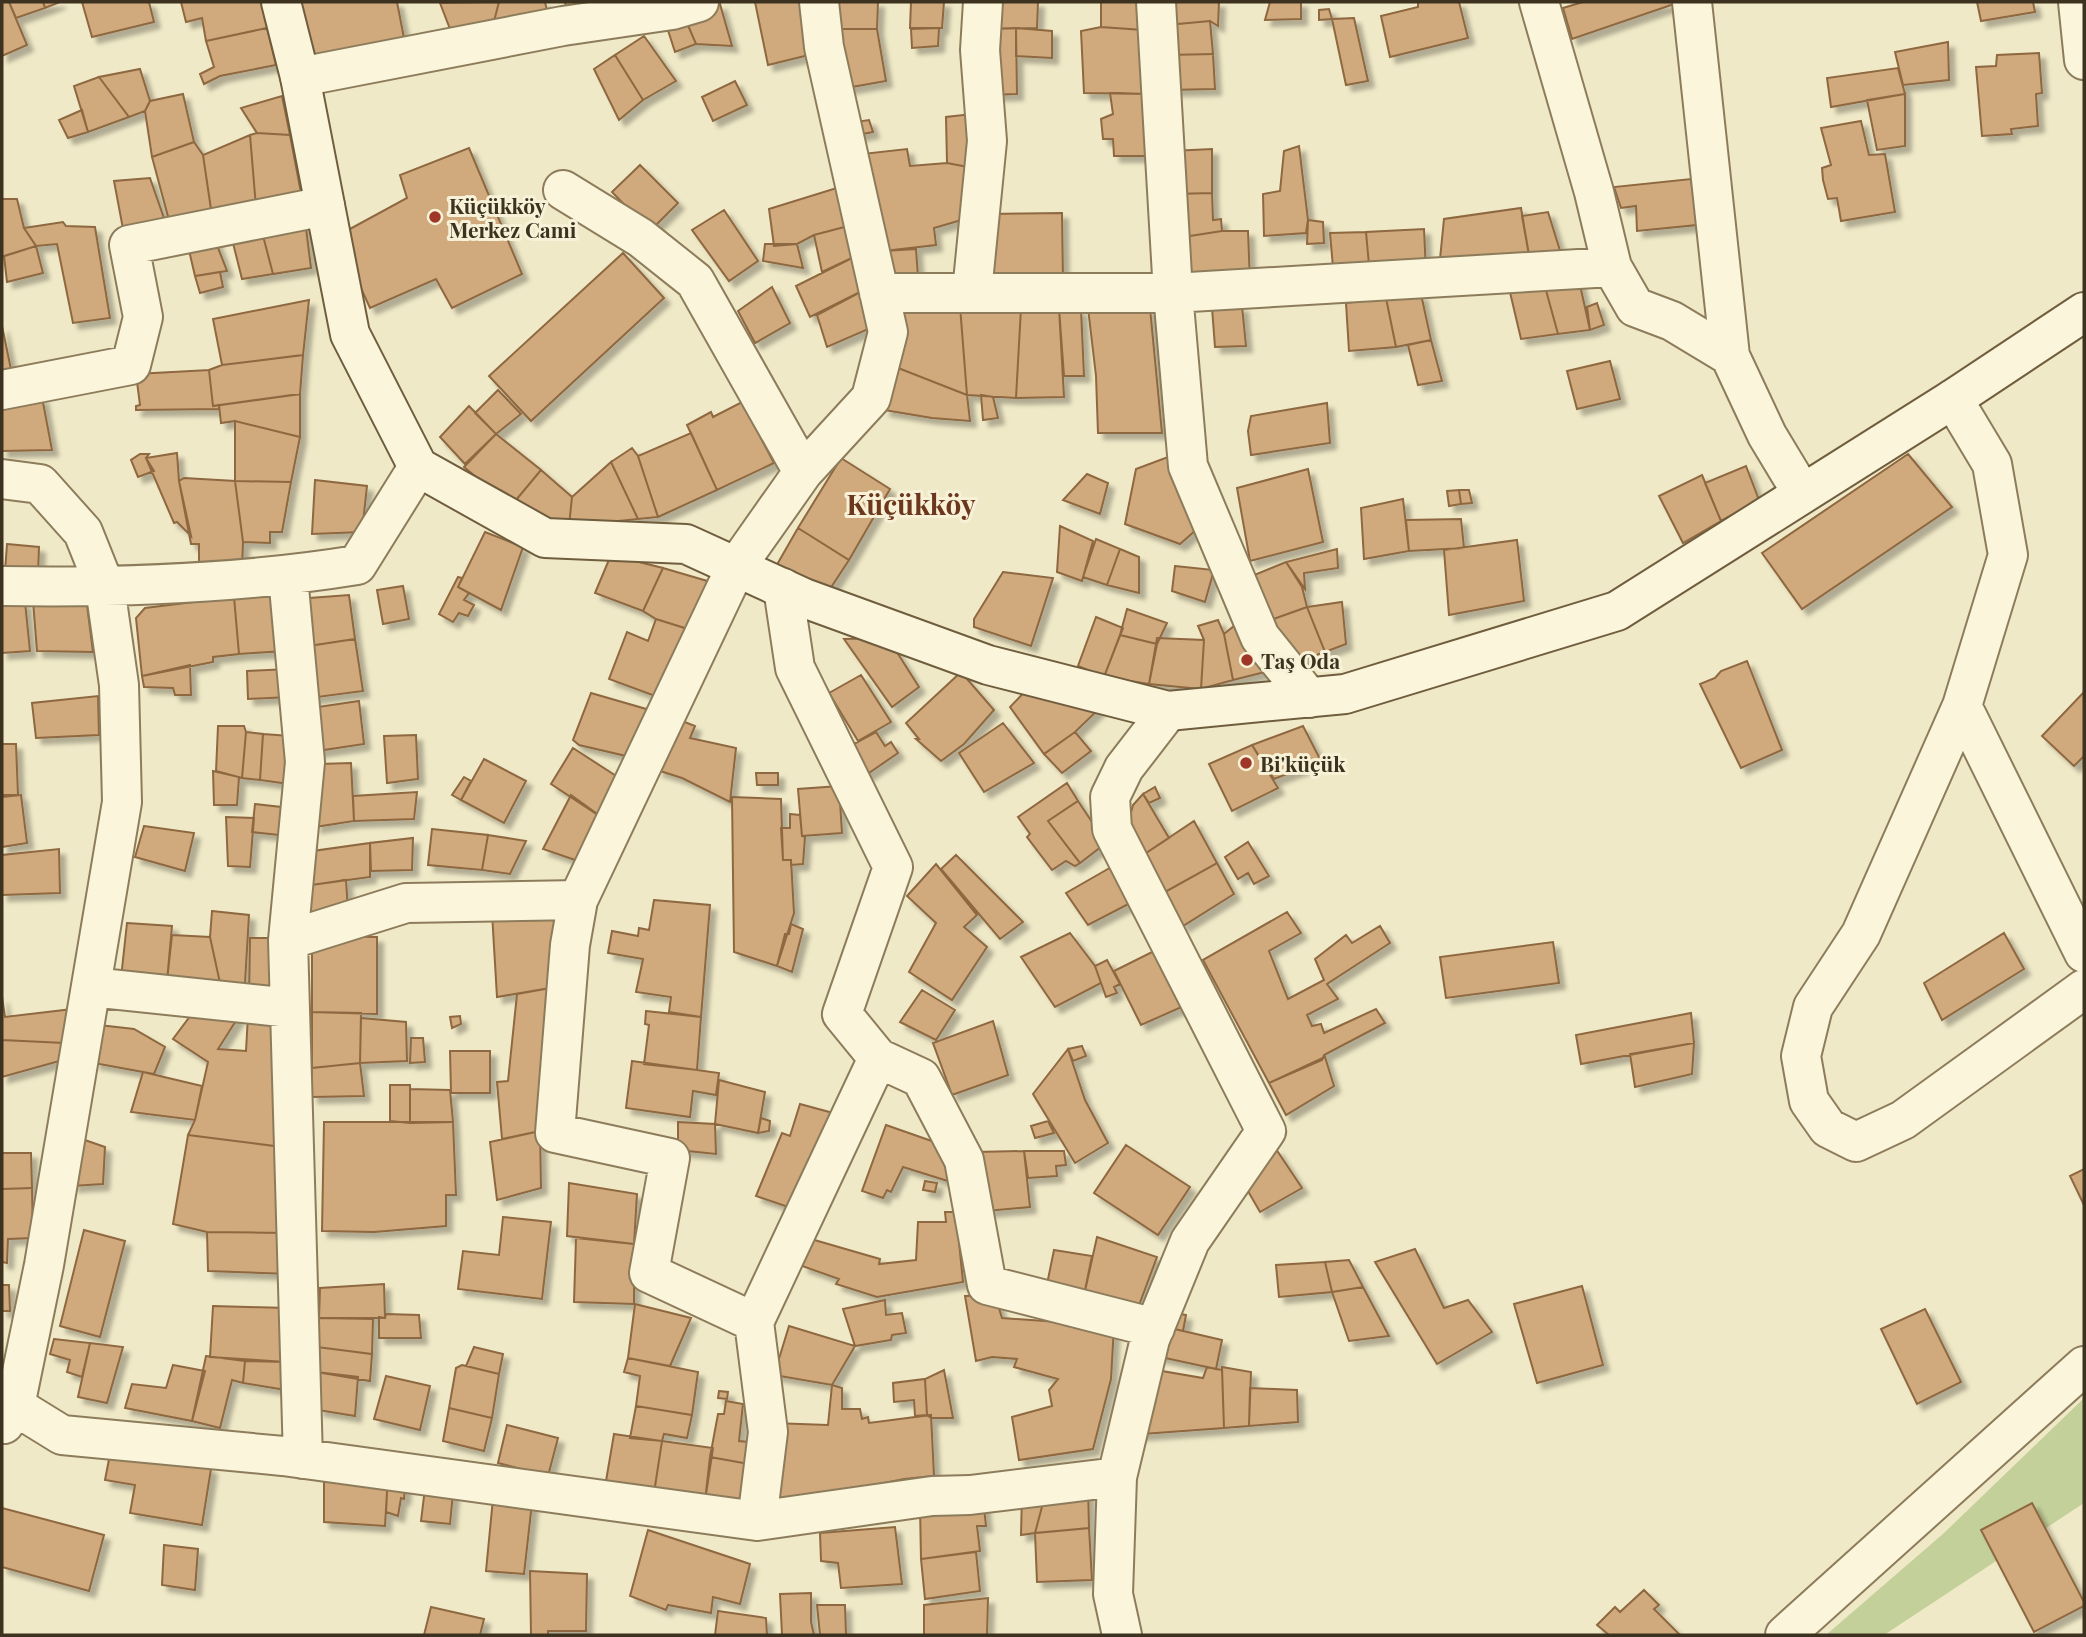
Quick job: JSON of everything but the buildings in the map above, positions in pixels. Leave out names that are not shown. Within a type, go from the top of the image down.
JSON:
[{"type":"street","points":[[281,2],[300,77],[350,334],[418,467],[545,538],[686,544],[783,588],[989,665],[1168,711],[1345,694],[1617,611],[1953,399],[2084,312]]},
{"type":"street","points":[[300,77],[559,14],[672,10],[699,2]]},
{"type":"street","points":[[754,1322],[649,1273],[670,1158],[555,1133],[570,945],[578,900],[736,567],[803,472],[872,398],[888,332],[824,47],[819,2]]},
{"type":"street","points":[[972,292],[987,141],[980,50],[983,2]]},
{"type":"street","points":[[1156,2],[1173,293],[1188,466],[1260,637],[1309,698]]},
{"type":"street","points":[[1539,2],[1594,192],[1612,267],[1635,307],[1672,321],[1730,356]]},
{"type":"street","points":[[1692,2],[1730,356],[1767,435],[1802,493]]},
{"type":"street","points":[[2078,2],[2084,60]]},
{"type":"street","points":[[563,190],[641,238],[695,281],[803,472]]},
{"type":"street","points":[[2,390],[131,365],[142,317],[129,245],[325,206]]},
{"type":"street","points":[[879,293],[1173,293],[1612,267]]},
{"type":"street","points":[[1953,399],[1992,464],[2008,555],[1962,706],[1861,934],[1813,1007],[1801,1056],[1810,1101],[1828,1128],[1856,1142],[1903,1121],[2084,989]]},
{"type":"street","points":[[2,586],[105,587],[288,576],[357,565],[418,467]]},
{"type":"street","points":[[2,479],[40,484],[83,532],[105,587],[119,685],[122,802],[44,1265],[6,1409],[62,1435],[303,1459],[757,1521],[932,1496],[970,1495],[1117,1478]]},
{"type":"street","points":[[288,576],[305,762],[288,940],[303,1459]]},
{"type":"street","points":[[783,588],[795,668],[893,867],[842,1014],[878,1058],[921,1078],[964,1160],[987,1285],[1155,1328]]},
{"type":"street","points":[[1962,706],[2084,953]]},
{"type":"street","points":[[1122,1635],[1113,1594],[1117,1478],[1155,1328],[1190,1241],[1266,1131],[1112,829],[1110,797],[1124,768],[1168,711]]},
{"type":"street","points":[[288,940],[406,902],[578,900]]},
{"type":"street","points":[[91,987],[290,1008]]},
{"type":"street","points":[[757,1521],[768,1432],[754,1322],[878,1058]]},
{"type":"street","points":[[1785,1635],[2084,1366]]},
{"type":"green space","points":[[2084,1398],[2084,1503],[1884,1635],[1826,1635],[1944,1533]]},
{"type":"place","name":"Küçükköy Merkez Cami","points":[[435,217]]},
{"type":"place","name":"Taş Oda","points":[[1247,660]]},
{"type":"place","name":"Bi'küçük","points":[[1246,763]]},
{"type":"district","name":"Küçükköy","points":[[911,503]]}]
